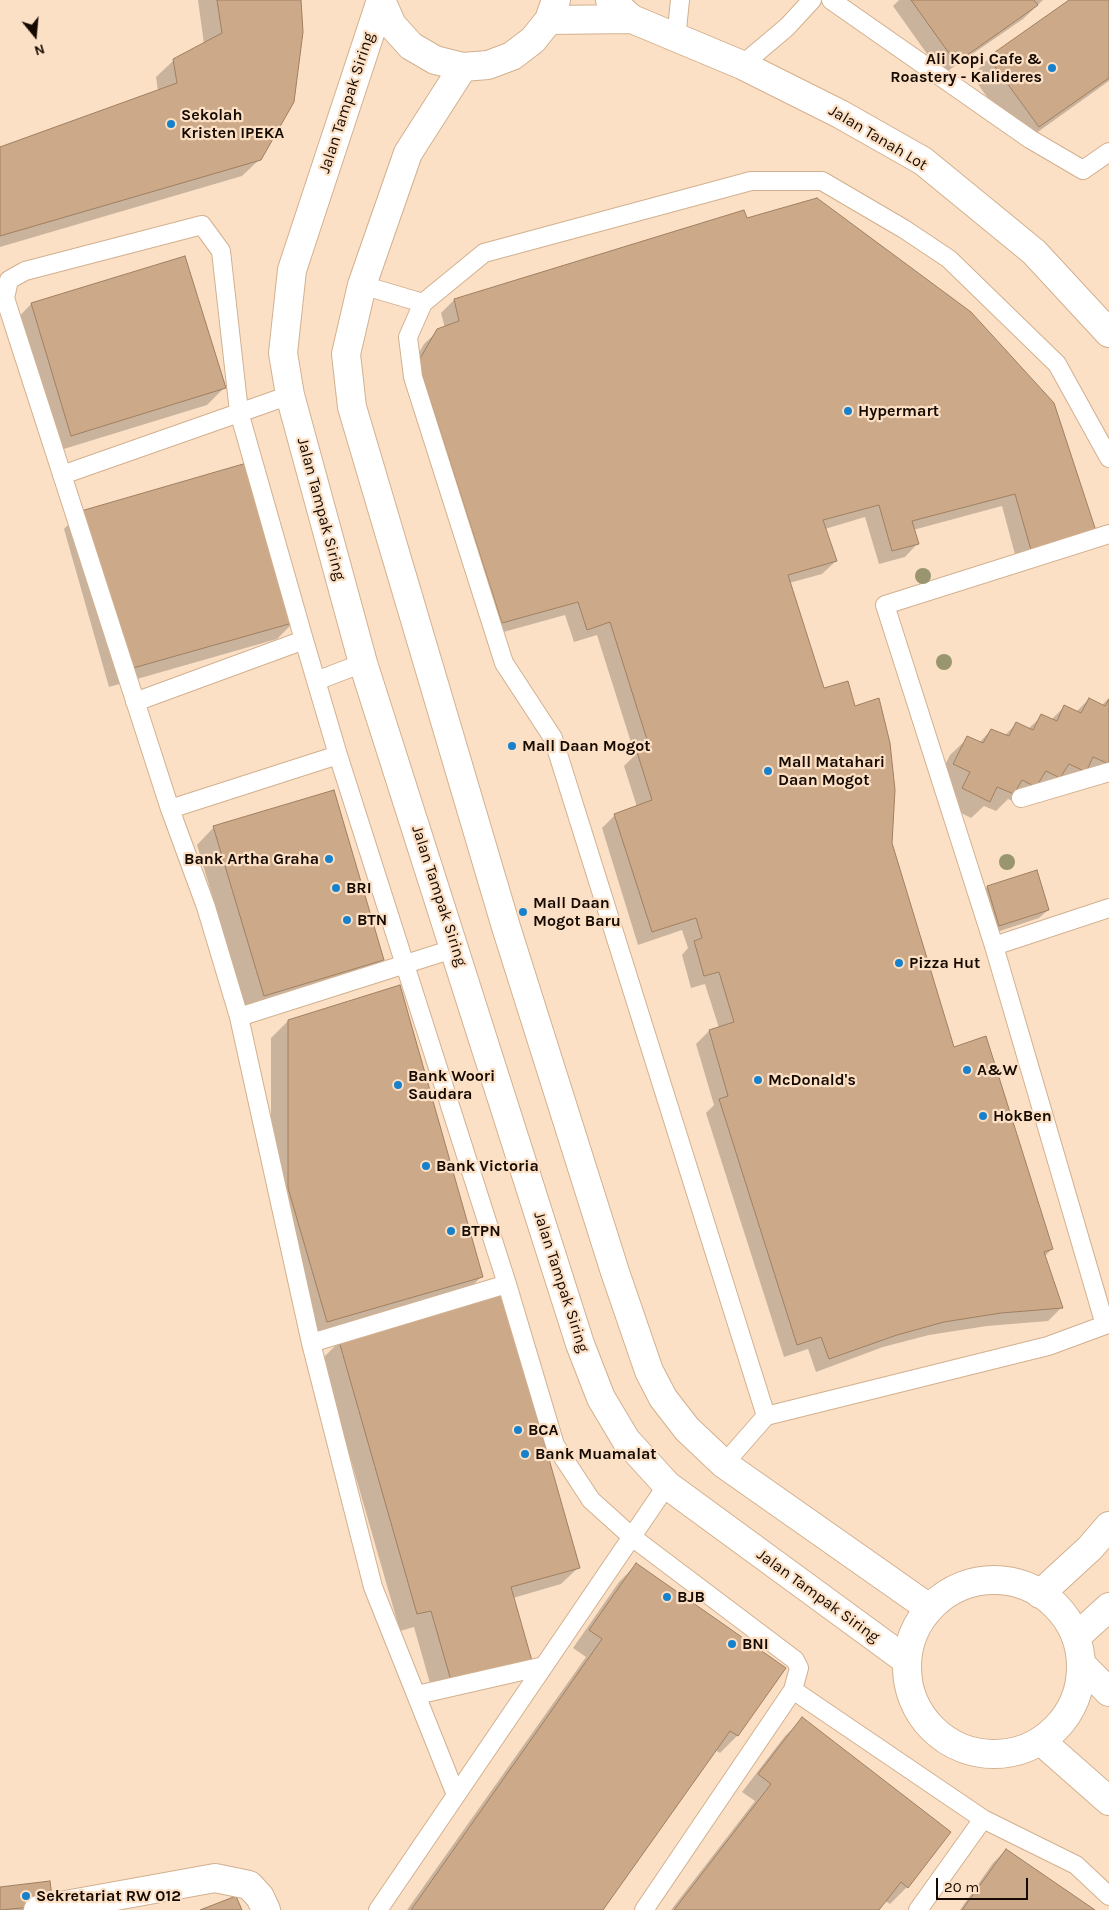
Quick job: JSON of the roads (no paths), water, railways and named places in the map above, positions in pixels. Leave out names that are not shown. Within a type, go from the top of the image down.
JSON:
[{"type":"main road","points":[[381,0],[392,25],[411,46],[435,60],[463,67],[488,65],[512,56],[533,40],[552,10]]},
{"type":"main road","name":"Jalan Tampak Siring","points":[[381,0],[292,270],[283,353],[290,395],[363,663],[456,948],[590,1372],[601,1398],[626,1440],[667,1486],[906,1660]]},
{"type":"main road","name":"Jalan Tanah Lot","points":[[610,0],[632,19],[742,65],[840,114],[922,161],[1034,252],[1109,333]]},
{"type":"main road","name":"Jalan Tanah Lot","points":[[552,10],[632,19]]},
{"type":"main road","points":[[463,67],[408,153],[362,285],[346,354],[352,407],[506,927],[614,1272],[648,1371],[674,1414],[706,1450],[724,1464],[929,1608]]},
{"type":"main road","points":[[1040,1594],[1090,1548],[1109,1526]]},
{"type":"main road","points":[[998,1580],[1024,1585],[1059,1608],[1076,1637],[1082,1665],[1078,1695],[1063,1721],[1041,1741],[1018,1751],[994,1755],[970,1752],[948,1743],[929,1727],[915,1707],[907,1684],[906,1660],[910,1641],[917,1623],[929,1608],[949,1592],[973,1582],[998,1580]]},
{"type":"main road","points":[[1076,1637],[1109,1607]]},
{"type":"main road","points":[[1082,1665],[1109,1692]]},
{"type":"main road","points":[[1041,1741],[1109,1801]]},
{"type":"main road","points":[[38,1910],[215,1878],[250,1885],[260,1897],[266,1910]]},
{"type":"lane","points":[[676,39],[680,0]]},
{"type":"lane","points":[[742,65],[787,27],[812,0]]},
{"type":"lane","points":[[831,0],[856,6],[1030,139],[1083,170],[1109,152]]},
{"type":"lane","points":[[766,1416],[553,738],[504,663],[413,377],[408,337],[423,303],[484,254],[751,181],[822,181],[904,228],[949,259],[1057,364],[1109,458]]},
{"type":"lane","points":[[456,1795],[373,1587],[311,1343],[239,1017],[206,907],[170,809],[5,298],[9,280],[25,272],[202,225],[221,251],[239,412],[304,640],[338,755],[506,1284],[555,1445],[591,1500],[632,1537],[795,1660],[799,1668],[793,1690],[644,1910]]},
{"type":"lane","points":[[362,285],[423,303]]},
{"type":"lane","points":[[62,475],[290,395]]},
{"type":"lane","points":[[724,1464],[766,1416],[1048,1346],[1107,1323],[1062,1184],[994,946],[885,606],[1109,534]]},
{"type":"lane","points":[[135,702],[304,640]]},
{"type":"lane","points":[[316,681],[363,663]]},
{"type":"lane","points":[[170,809],[338,755]]},
{"type":"lane","points":[[1021,798],[1109,772]]},
{"type":"lane","points":[[994,946],[1109,908]]},
{"type":"lane","points":[[239,1017],[456,948]]},
{"type":"lane","points":[[311,1343],[506,1284]]},
{"type":"lane","points":[[378,1910],[667,1486]]},
{"type":"lane","points":[[417,1695],[544,1666]]},
{"type":"lane","points":[[793,1690],[983,1819],[1076,1865],[1109,1896]]},
{"type":"lane","points":[[918,1910],[983,1819]]},
{"type":"place","name":"Ali Kopi Cafe & Roastery - Kalideres","points":[[1052,68]]},
{"type":"place","name":"Sekolah Kristen IPEKA","points":[[171,124]]},
{"type":"place","name":"Hypermart","points":[[848,411]]},
{"type":"place","name":"Mall Daan Mogot","points":[[512,746]]},
{"type":"place","name":"Mall Matahari Daan Mogot","points":[[768,771]]},
{"type":"place","name":"Bank Artha Graha","points":[[329,859]]},
{"type":"place","name":"BRI","points":[[336,888]]},
{"type":"place","name":"Mall Daan Mogot Baru","points":[[523,912]]},
{"type":"place","name":"BTN","points":[[347,920]]},
{"type":"place","name":"Pizza Hut","points":[[899,963]]},
{"type":"place","name":"A&W","points":[[967,1070]]},
{"type":"place","name":"McDonald's","points":[[758,1080]]},
{"type":"place","name":"Bank Woori Saudara","points":[[398,1085]]},
{"type":"place","name":"HokBen","points":[[983,1116]]},
{"type":"place","name":"Bank Victoria","points":[[426,1166]]},
{"type":"place","name":"BTPN","points":[[451,1231]]},
{"type":"place","name":"BCA","points":[[518,1430]]},
{"type":"place","name":"Bank Muamalat","points":[[525,1454]]},
{"type":"place","name":"BJB","points":[[667,1597]]},
{"type":"place","name":"BNI","points":[[732,1644]]},
{"type":"place","name":"Sekretariat RW 012","points":[[26,1896]]}]
